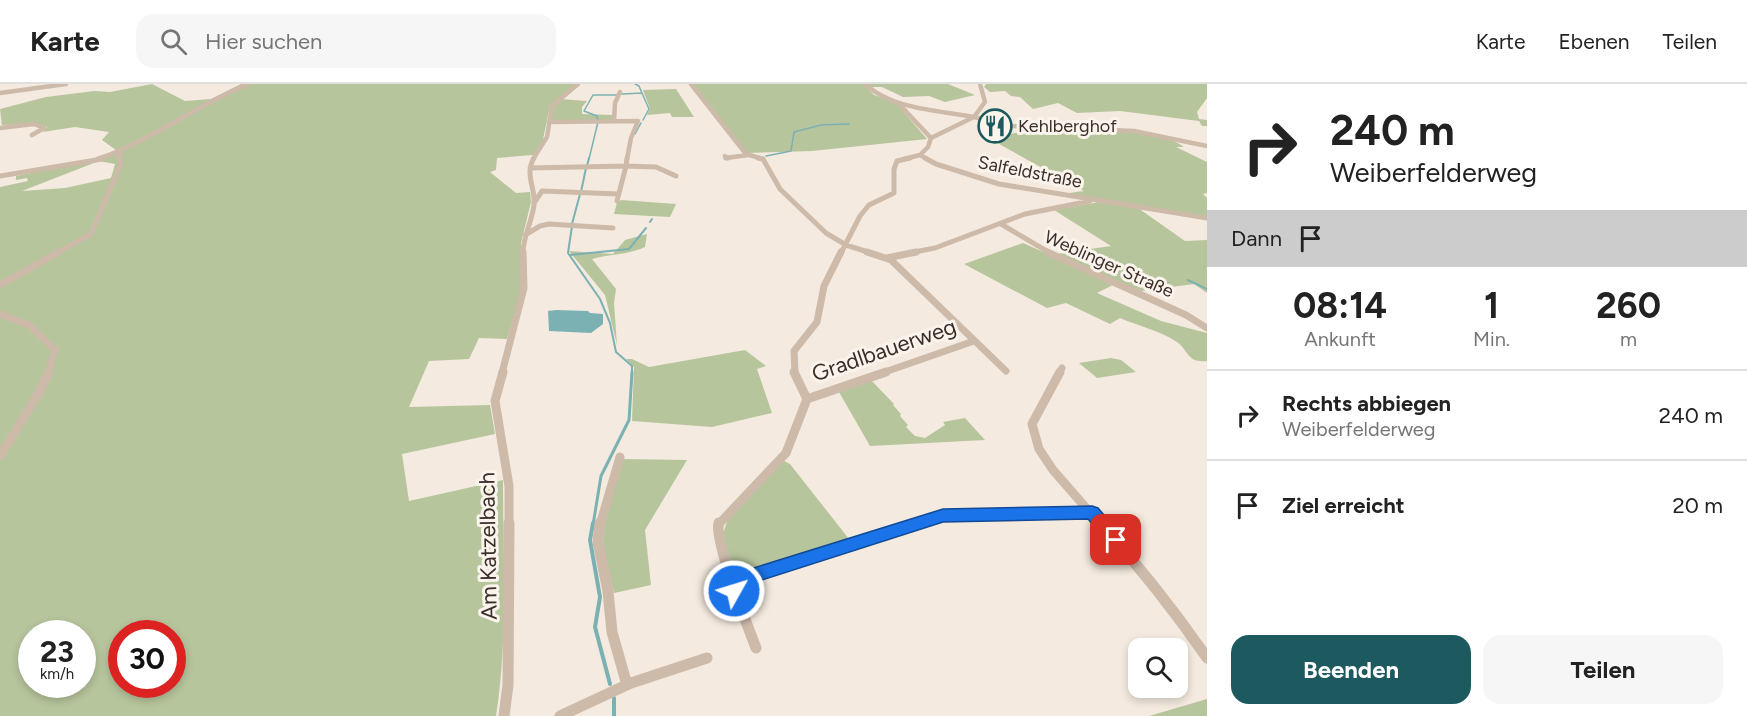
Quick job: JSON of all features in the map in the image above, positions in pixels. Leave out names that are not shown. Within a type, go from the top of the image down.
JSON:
[{"type":"street","points":[[0,93],[66,84]]},
{"type":"street","points":[[0,176],[98,159],[122,151],[201,109],[216,97],[248,84]]},
{"type":"street","points":[[530,168],[545,142],[552,106],[578,84]]},
{"type":"street","points":[[691,84],[711,112],[748,155]]},
{"type":"street","points":[[865,84],[877,95],[898,103],[1013,126],[1134,131],[1206,146]]},
{"type":"street","points":[[974,117],[986,103],[986,94],[980,84]]},
{"type":"street","points":[[0,88],[22,88]]},
{"type":"street","points":[[614,121],[616,101],[620,92]]},
{"type":"street","points":[[898,103],[931,138],[928,147],[920,155]]},
{"type":"street","name":"Salfeldstraße","points":[[931,138],[974,117]]},
{"type":"street","points":[[534,204],[542,191],[617,198],[631,138],[638,121],[549,122]]},
{"type":"street","points":[[0,128],[34,124],[44,128],[32,135]]},
{"type":"street","points":[[117,159],[122,151]]},
{"type":"street","points":[[725,156],[726,158],[748,155],[764,159],[784,194],[832,238],[887,258],[1006,371]]},
{"type":"street","name":"Salfeldstraße","points":[[920,155],[936,164],[999,184],[1207,218]]},
{"type":"street","name":"Gradlbauerweg","points":[[807,399],[798,383],[792,359],[795,351],[817,322],[824,286],[860,216],[866,208],[895,190],[894,164],[901,159],[920,155]]},
{"type":"street","points":[[98,159],[117,159]]},
{"type":"street","points":[[0,285],[91,234],[98,224],[117,176],[121,164],[117,159]]},
{"type":"street","points":[[530,168],[656,167],[676,177]]},
{"type":"street","name":"Am Katzelbach","points":[[504,716],[508,673],[509,486],[495,401],[524,288],[525,236],[534,204],[530,168]]},
{"type":"street","points":[[887,258],[935,248],[1032,212],[1096,200]]},
{"type":"street","name":"Weblinger Straße","points":[[1001,224],[1030,244],[1147,296],[1207,328]]},
{"type":"street","points":[[525,236],[545,225],[601,230],[613,228]]},
{"type":"street","points":[[0,314],[29,325],[55,350],[50,375],[27,413],[14,441],[0,456]]},
{"type":"street","name":"Gradlbauerweg","points":[[756,648],[734,591],[735,581],[724,557],[717,527],[720,520],[786,453],[807,399],[974,341]]},
{"type":"street","points":[[1062,368],[1032,424],[1039,449],[1053,470],[1174,611],[1207,658]]},
{"type":"street","points":[[620,457],[600,524],[598,542],[608,591],[612,632],[627,685]]},
{"type":"street","points":[[735,581],[943,515],[1092,513]]},
{"type":"street","points":[[560,716],[627,685],[706,658]]},
{"type":"green space","points":[[152,84],[185,101],[211,99],[241,84],[576,84],[550,106],[542,144],[533,155],[497,158],[496,170],[490,172],[516,193],[530,192],[531,202],[521,243],[521,292],[507,339],[479,338],[469,359],[429,361],[409,407],[490,405],[495,434],[402,454],[409,501],[503,480],[503,628],[496,716],[0,716],[0,187],[28,181],[27,178],[16,180],[16,176],[90,161],[116,150],[102,140],[109,132],[75,127],[43,132],[47,127],[37,124],[2,125],[0,109],[46,97],[94,91],[110,92]],"holes":[[[99,161],[115,164],[111,178],[65,188],[22,191]]]},
{"type":"green space","points":[[692,84],[863,84],[874,95],[896,103],[927,139],[812,151],[746,153]]},
{"type":"green space","points":[[866,84],[948,84],[975,95],[945,102],[929,96],[903,97],[882,87],[869,87]]},
{"type":"green space","points":[[986,84],[1207,84],[1207,98],[1197,112],[1199,119],[1207,120],[1207,126],[1202,126],[1199,121],[1120,111],[1077,113],[1058,103],[1033,109],[1020,97],[1011,96],[1005,91],[990,92],[984,87]]},
{"type":"green space","points":[[676,89],[694,117],[672,117],[670,113],[647,115],[650,109],[643,90]]},
{"type":"green space","points":[[560,99],[587,101],[582,107],[582,114],[613,115],[613,120],[551,121],[553,108]]},
{"type":"green space","points":[[1036,128],[1113,130],[1172,140],[1184,147],[1176,147],[1207,162],[1207,193],[1203,194],[1207,198],[1207,217],[1062,194],[1084,191],[990,139]]},
{"type":"green space","points":[[621,200],[676,204],[670,217],[614,214],[617,203]]},
{"type":"green space","points":[[1099,202],[1138,208],[1185,241],[1207,240],[1207,293],[1194,284],[1141,291],[1056,254],[1111,246],[1054,210]]},
{"type":"green space","points":[[647,234],[645,247],[632,252],[592,259],[616,289],[614,303],[617,345],[605,295],[569,251],[613,254],[625,240]]},
{"type":"green space","points":[[1023,243],[1115,284],[1097,293],[1161,321],[1207,333],[1207,361],[1192,358],[1181,345],[1164,335],[1120,318],[1110,324],[1066,303],[1047,308],[964,264]]},
{"type":"green space","points":[[745,350],[766,366],[757,369],[772,413],[712,427],[632,421],[634,367],[626,359],[632,359],[649,367]]},
{"type":"green space","points":[[1111,358],[1121,360],[1136,372],[1097,378],[1079,363]]},
{"type":"green space","points":[[871,380],[894,404],[908,425],[906,427],[915,436],[925,438],[945,425],[943,422],[965,418],[985,440],[870,446],[839,392]]},
{"type":"green space","points":[[623,459],[687,460],[645,530],[651,585],[614,593],[603,545],[605,523]]},
{"type":"green space","points":[[784,461],[790,464],[849,539],[747,573],[734,568],[722,538],[728,518]]},
{"type":"green space","points":[[1207,699],[1207,716],[1149,716]]},
{"type":"water","points":[[548,311],[603,314],[603,324],[591,333],[549,331]]},
{"type":"waterway","points":[[635,84],[639,86],[642,93]]},
{"type":"waterway","points":[[622,94],[642,93]]},
{"type":"waterway","points":[[642,93],[649,109],[643,120]]},
{"type":"waterway","points":[[598,120],[597,116],[584,111],[593,95],[617,95]]},
{"type":"waterway","points":[[589,159],[598,122]]},
{"type":"waterway","points":[[635,134],[641,123]]},
{"type":"waterway","points":[[766,156],[791,151],[794,132],[821,125],[849,124]]},
{"type":"waterway","points":[[587,166],[589,158]]},
{"type":"waterway","points":[[581,192],[586,168]]},
{"type":"waterway","points":[[572,224],[580,194]]},
{"type":"waterway","points":[[572,226],[568,253],[600,299],[610,323],[616,352],[632,366],[632,372]]},
{"type":"waterway","points":[[570,255],[629,249],[646,228]]},
{"type":"waterway","points":[[1188,280],[1207,289]]},
{"type":"waterway","points":[[593,525],[601,476],[629,420],[632,372]]},
{"type":"waterway","points":[[593,523],[590,540],[600,597],[595,627],[610,684]]},
{"type":"waterway","points":[[614,698],[614,716]]},
{"type":"place","name":"Kehlberghof","points":[[995,126]]},
{"type":"route","points":[[734,591],[735,581],[943,515],[1092,513],[1116,540]]}]
